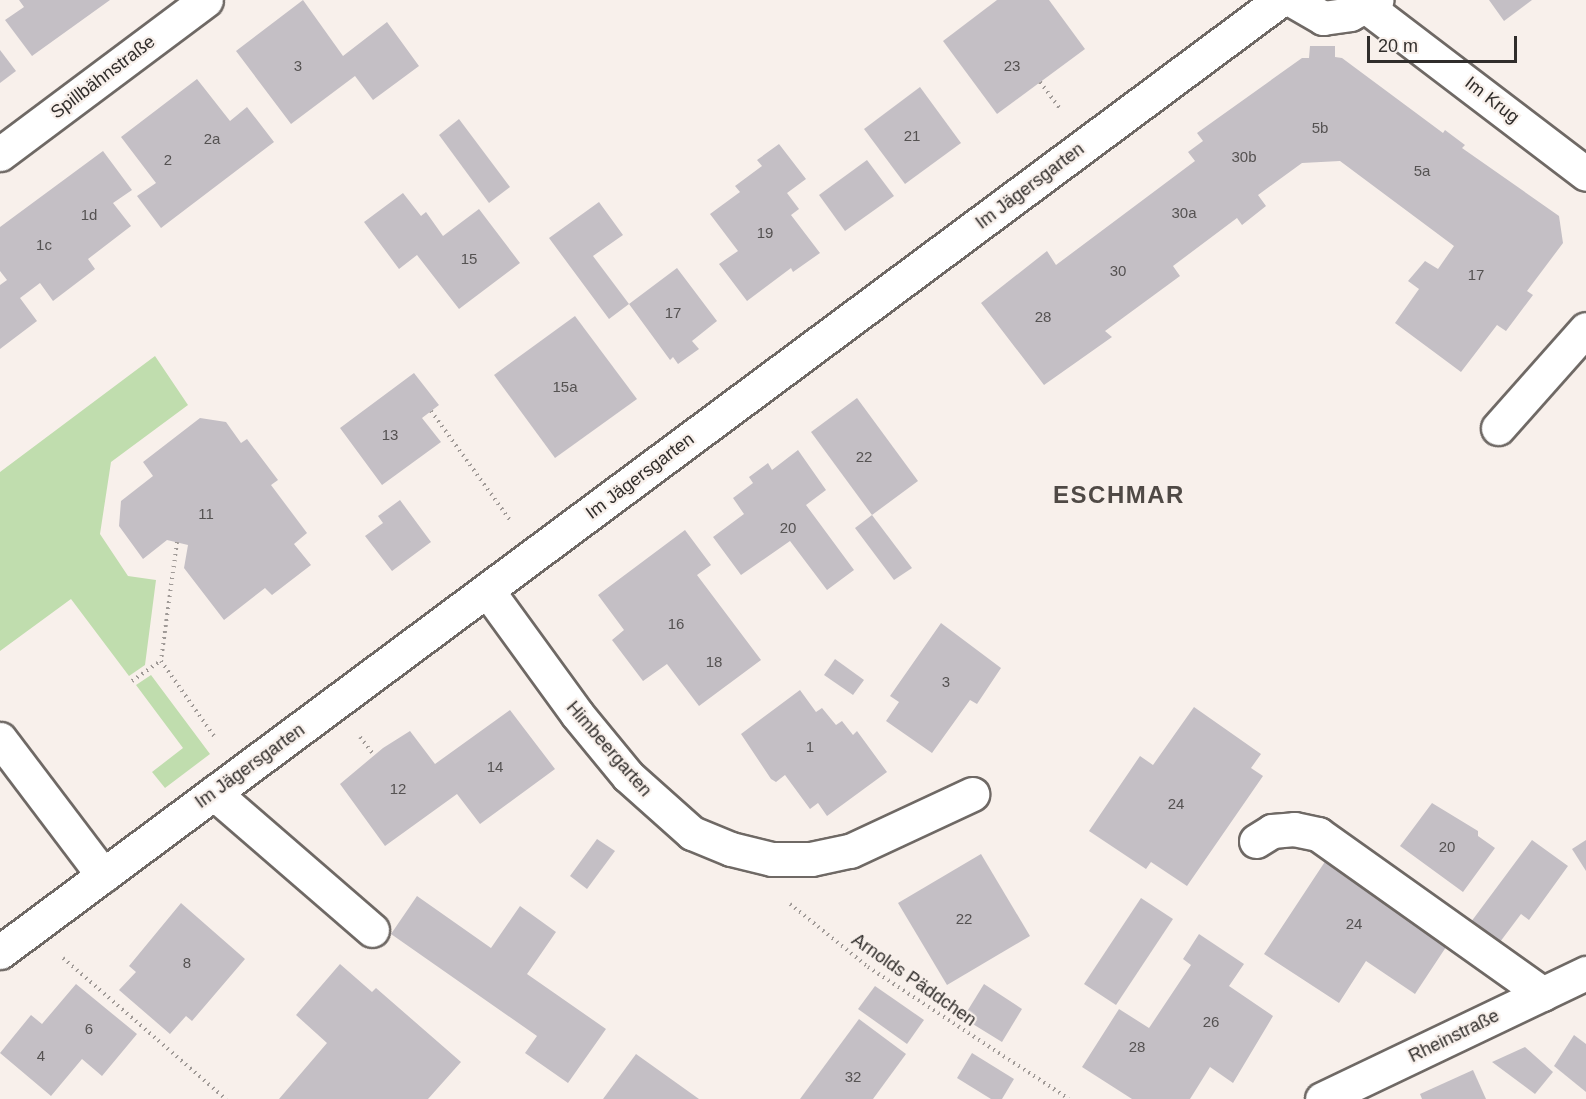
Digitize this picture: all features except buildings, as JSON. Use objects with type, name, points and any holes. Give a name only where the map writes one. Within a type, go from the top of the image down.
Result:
[{"type":"street","name":"Spillbähnstraße","points":[[0,154],[206,0]]},
{"type":"street","name":"Im Jägersgarten","points":[[0,951],[1280,0]]},
{"type":"street","points":[[1292,0],[1323,18],[1371,4]]},
{"type":"street","name":"Im Krug","points":[[1371,4],[1586,174]]},
{"type":"street","points":[[1498,428],[1586,329]]},
{"type":"street","name":"Himbeergarten","points":[[487,590],[577,714],[628,776],[692,833],[731,849],[772,859],[811,860],[850,851],[972,794]]},
{"type":"street","points":[[0,739],[103,875]]},
{"type":"street","points":[[214,793],[372,930]]},
{"type":"street","points":[[1256,841],[1272,831],[1318,834],[1542,994]]},
{"type":"street","name":"Rheinstraße","points":[[1322,1099],[1586,973]]},
{"type":"path","points":[[431,411],[535,554]]},
{"type":"path","points":[[177,542],[161,661],[241,773]]},
{"type":"path","points":[[132,681],[161,661]]},
{"type":"path","name":"Arnolds Päddchen","points":[[772,859],[777,884],[799,911],[868,967],[1069,1099]]},
{"type":"path","points":[[29,929],[226,1099]]},
{"type":"green space","points":[[155,356],[188,405],[111,462],[100,534],[128,576],[156,580],[145,665],[129,676],[71,599],[0,651],[0,472]]},
{"type":"green space","points":[[151,675],[210,754],[165,788],[152,772],[183,748],[136,685]]},
{"type":"district","name":"ESCHMAR","points":[[1119,495]]}]
